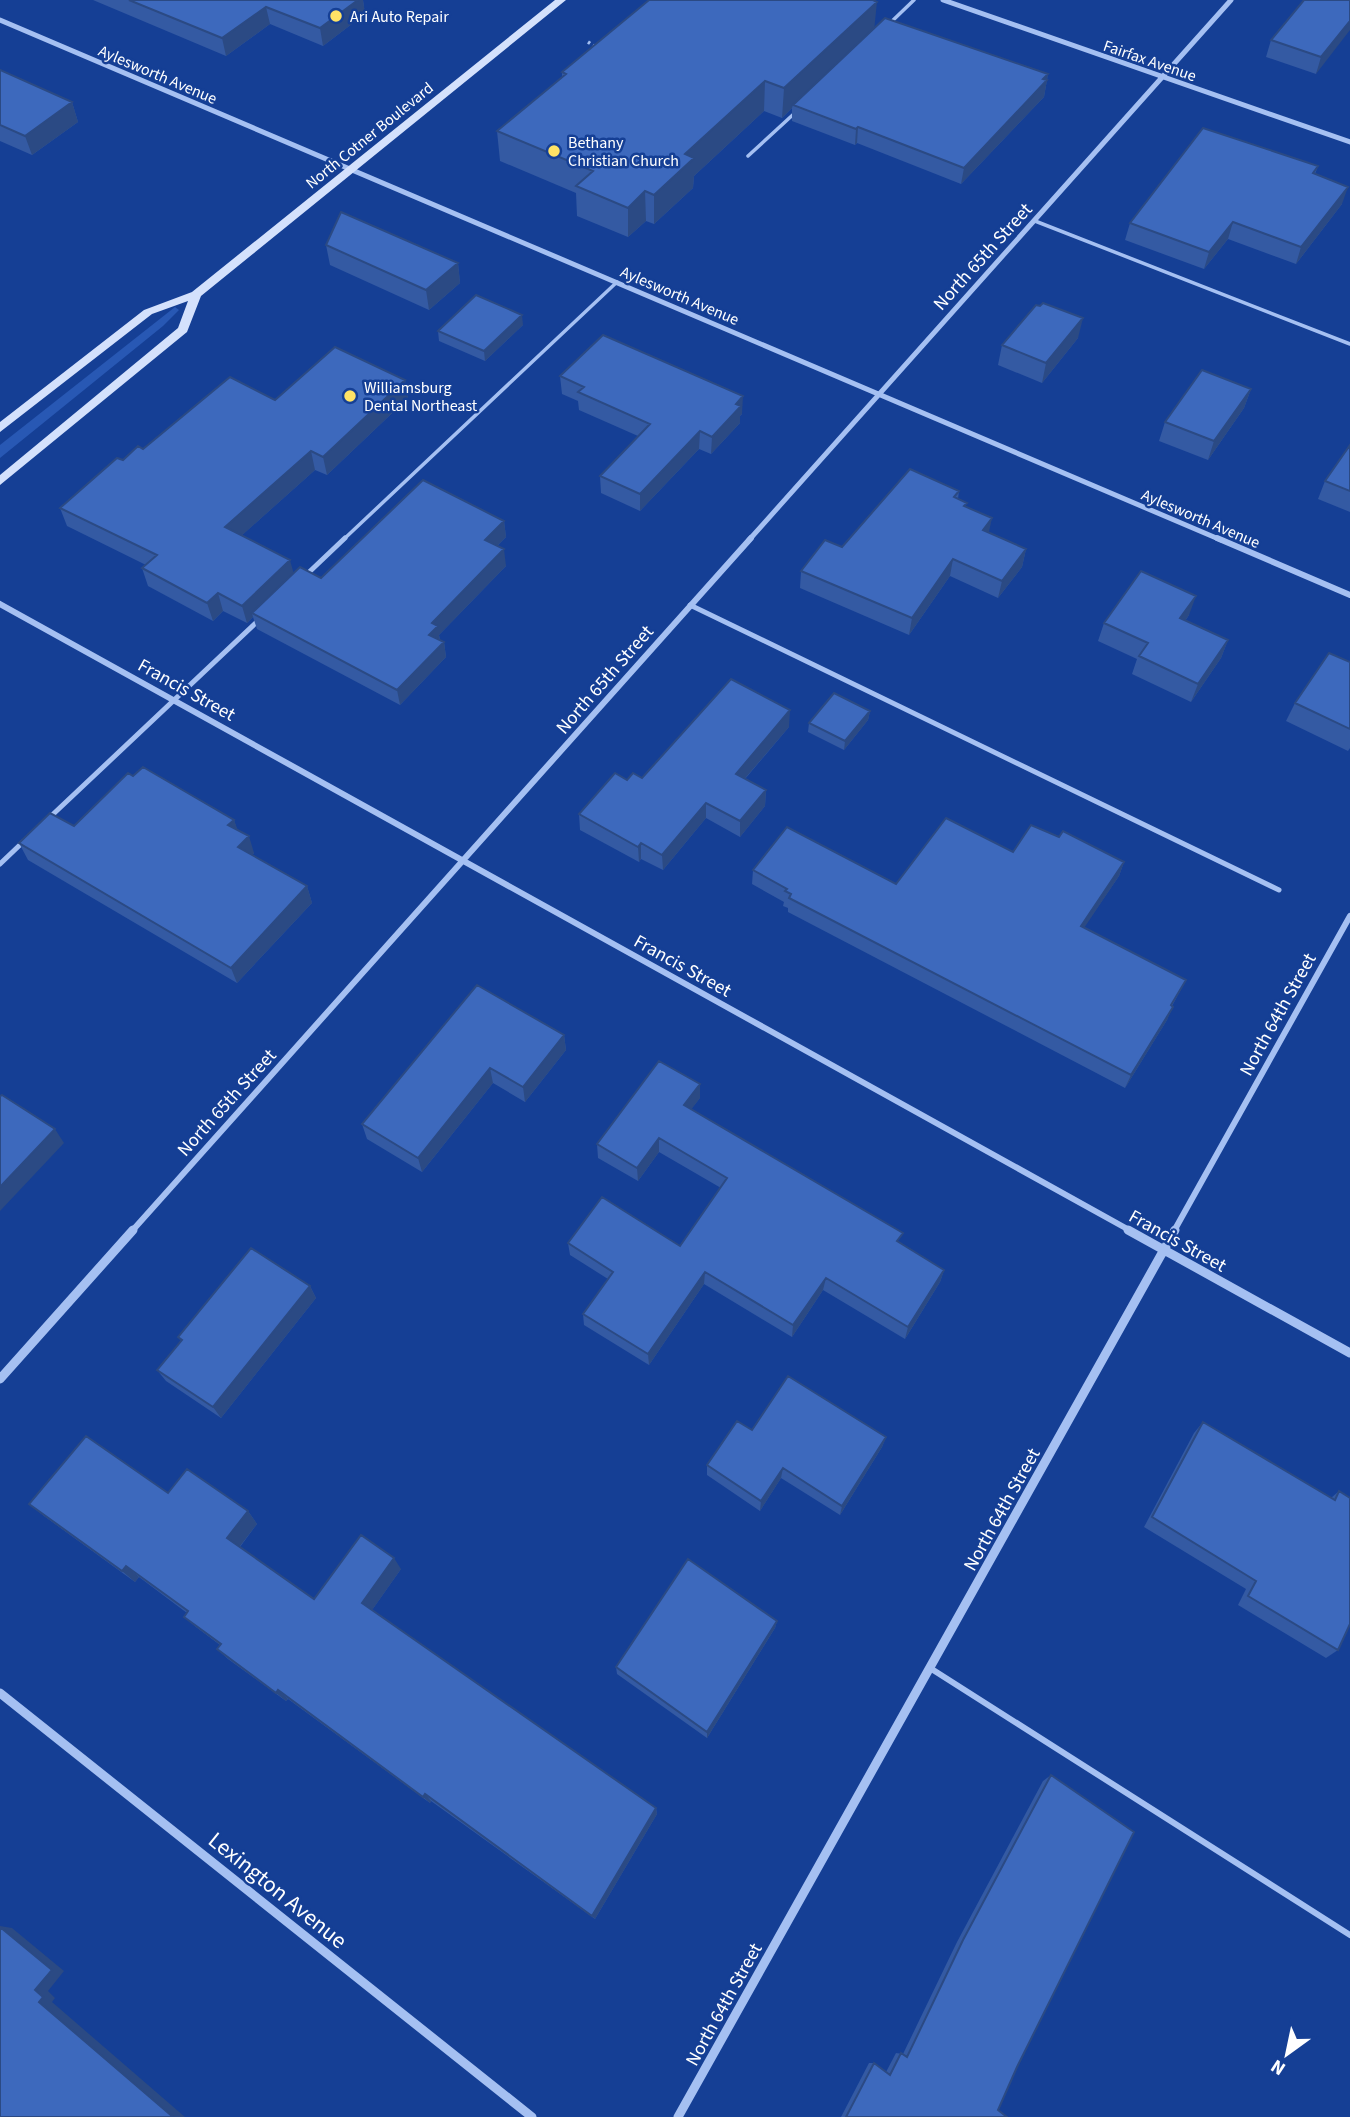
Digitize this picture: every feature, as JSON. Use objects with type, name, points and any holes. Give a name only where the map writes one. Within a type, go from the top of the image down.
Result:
[{"type":"main road","name":"North Cotner Boulevard","points":[[0,428],[148,312],[196,294],[561,0]]},
{"type":"main road","points":[[0,481],[183,330],[196,294]]},
{"type":"street","name":"Fairfax Avenue","points":[[943,0],[1350,142]]},
{"type":"street","name":"North 65th Street","points":[[0,1379],[1231,0]]},
{"type":"street","name":"Aylesworth Avenue","points":[[0,20],[1350,595]]},
{"type":"street","name":"Francis Street","points":[[0,604],[1350,1353]]},
{"type":"street","name":"North 64th Street","points":[[678,2117],[1349,920]]},
{"type":"street","name":"Lexington Avenue","points":[[0,1693],[532,2117]]},
{"type":"lane","points":[[881,31],[914,0]]},
{"type":"lane","points":[[748,156],[797,111]]},
{"type":"lane","points":[[1035,221],[1350,344]]},
{"type":"lane","points":[[301,580],[617,282]]},
{"type":"lane","points":[[690,605],[1279,890]]},
{"type":"lane","points":[[38,828],[261,618]]},
{"type":"lane","points":[[0,864],[29,837]]},
{"type":"lane","points":[[930,1668],[1350,1935]]},
{"type":"path","points":[[588,42],[599,49]]},
{"type":"shaded area","points":[[175,307],[179,310],[163,326],[0,458],[0,445]]},
{"type":"building","points":[[129,0],[358,0],[320,28],[266,7],[222,38]]},
{"type":"building","points":[[649,0],[877,2],[784,88],[765,81],[685,154],[694,158],[654,195],[645,191],[628,208],[576,186],[593,171],[497,131],[566,74],[562,72]]},
{"type":"building","points":[[1304,0],[1350,0],[1350,21],[1321,57],[1271,40]]},
{"type":"building","points":[[885,18],[1048,74],[1043,79],[1047,80],[964,168],[793,105]]},
{"type":"building","points":[[0,70],[72,102],[25,136],[0,125]]},
{"type":"building","points":[[1203,128],[1318,166],[1313,173],[1348,187],[1301,247],[1233,222],[1209,252],[1130,223]]},
{"type":"building","points":[[341,212],[458,263],[426,290],[326,245]]},
{"type":"building","points":[[476,295],[522,315],[484,351],[438,331]]},
{"type":"building","points":[[1043,303],[1083,318],[1046,363],[1002,345],[1036,305]]},
{"type":"building","points":[[603,335],[743,396],[736,404],[741,406],[712,437],[700,431],[640,494],[600,476],[650,424],[578,392],[584,387],[560,376]]},
{"type":"building","points":[[335,347],[405,380],[323,457],[311,451],[225,527],[290,560],[242,606],[218,593],[207,603],[142,568],[157,555],[60,508],[117,458],[123,460],[138,446],[143,449],[230,377],[275,400]]},
{"type":"building","points":[[1202,370],[1251,389],[1214,441],[1165,422]]},
{"type":"building","points":[[1350,445],[1350,491],[1325,481]]},
{"type":"building","points":[[910,469],[959,491],[954,497],[967,503],[964,506],[992,518],[983,530],[1026,549],[1002,581],[953,559],[912,618],[801,571],[825,540],[842,547]]},
{"type":"building","points":[[423,480],[504,521],[485,540],[504,549],[432,623],[438,626],[429,635],[444,642],[397,690],[252,613],[300,567],[321,578]]},
{"type":"building","points":[[1141,571],[1196,596],[1180,618],[1228,640],[1198,684],[1139,656],[1148,643],[1104,623]]},
{"type":"building","points":[[1329,653],[1350,662],[1350,729],[1295,703]]},
{"type":"building","points":[[731,679],[790,710],[736,774],[766,790],[740,821],[706,803],[662,855],[641,843],[638,847],[579,814],[615,773],[627,780],[633,773],[642,778]]},
{"type":"building","points":[[834,693],[870,711],[845,741],[809,723]]},
{"type":"building","points":[[143,767],[234,820],[228,825],[249,836],[238,847],[307,886],[231,968],[19,843],[50,813],[74,826],[128,773],[133,776]]},
{"type":"building","points":[[946,818],[1013,852],[1031,825],[1059,837],[1063,831],[1124,862],[1081,926],[1186,980],[1171,1005],[1173,1007],[1131,1075],[789,898],[791,894],[785,891],[787,889],[753,870],[787,827],[896,884]]},
{"type":"building","points":[[477,985],[564,1035],[523,1087],[490,1068],[418,1158],[362,1124]]},
{"type":"building","points":[[659,1061],[700,1084],[684,1105],[903,1233],[897,1241],[944,1270],[908,1327],[826,1278],[793,1325],[705,1272],[648,1354],[583,1314],[613,1272],[568,1243],[602,1197],[680,1246],[727,1178],[659,1138],[637,1168],[597,1144]]},
{"type":"building","points":[[0,1096],[55,1129],[0,1187]]},
{"type":"building","points":[[251,1248],[310,1286],[213,1407],[157,1370],[182,1340],[178,1337]]},
{"type":"building","points":[[788,1376],[886,1437],[842,1506],[783,1468],[761,1501],[707,1465],[737,1421],[752,1430]]},
{"type":"building","points":[[1203,1422],[1335,1500],[1339,1491],[1350,1498],[1350,1624],[1338,1650],[1248,1596],[1256,1581],[1152,1517]]},
{"type":"building","points":[[86,1436],[168,1493],[187,1469],[248,1511],[227,1538],[314,1599],[361,1535],[394,1558],[362,1603],[656,1808],[592,1916],[425,1794],[423,1797],[278,1690],[276,1693],[217,1649],[221,1644],[184,1617],[188,1611],[126,1566],[122,1571],[29,1504]]},
{"type":"building","points":[[688,1559],[777,1621],[707,1732],[616,1667]]},
{"type":"building","points":[[1051,1775],[1134,1832],[1017,2067],[998,2110],[1007,2117],[846,2117],[874,2063],[890,2075],[901,2053],[907,2057],[963,1940]]},
{"type":"building","points":[[0,1927],[52,1970],[35,1990],[43,1997],[39,2002],[173,2117],[0,2117]]},
{"type":"place","name":"Ari Auto Repair","points":[[336,16]]},
{"type":"place","name":"Bethany Christian Church","points":[[554,151]]},
{"type":"place","name":"Williamsburg Dental Northeast","points":[[350,396]]}]
